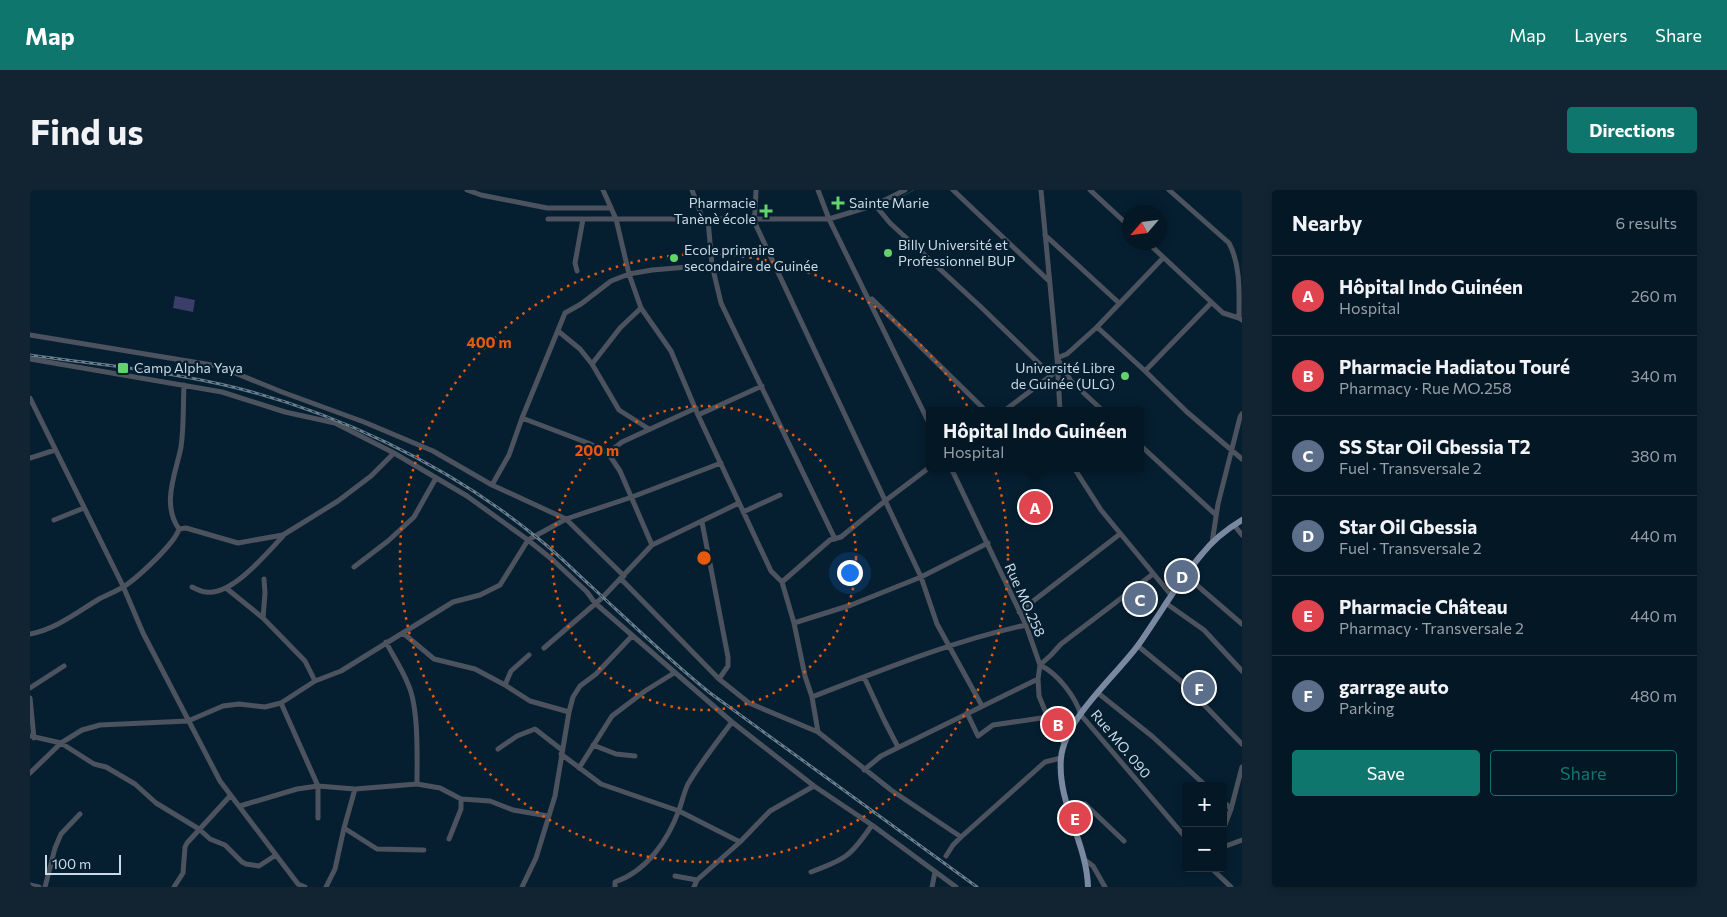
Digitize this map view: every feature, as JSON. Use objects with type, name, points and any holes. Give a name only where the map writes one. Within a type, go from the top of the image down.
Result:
[{"type":"main road","points":[[1088,887],[1084,860],[1067,805],[1062,779],[1061,758],[1064,742],[1069,731],[1081,715],[1138,646],[1186,575],[1212,543],[1242,520]]},
{"type":"street","points":[[467,190],[547,208],[610,208]]},
{"type":"street","points":[[603,190],[616,219],[629,274],[641,308],[671,351],[738,503],[771,571],[782,582],[812,697],[818,732]]},
{"type":"street","points":[[607,198],[608,190]]},
{"type":"street","points":[[692,190],[706,220],[712,265],[721,303],[835,539]]},
{"type":"street","points":[[753,219],[756,213],[756,190]]},
{"type":"street","points":[[818,190],[829,219],[926,417]]},
{"type":"street","points":[[548,219],[829,219],[875,205],[905,190]]},
{"type":"street","points":[[953,190],[1049,281]]},
{"type":"street","points":[[1041,190],[1060,407]]},
{"type":"street","points":[[1090,190],[1122,219]]},
{"type":"street","points":[[1155,250],[1222,313],[1241,319],[1238,274],[1234,253],[1228,243],[1169,190]]},
{"type":"street","points":[[875,205],[890,223],[1051,376]]},
{"type":"street","points":[[577,271],[575,263],[583,219]]},
{"type":"street","points":[[753,219],[921,577],[937,624],[951,646],[982,706]]},
{"type":"street","points":[[1045,235],[1119,303]]},
{"type":"street","points":[[1057,358],[1067,354],[1097,327],[1163,258]]},
{"type":"street","points":[[492,485],[509,455],[565,313],[581,304],[611,281],[629,274],[712,265]]},
{"type":"street","points":[[868,296],[982,407]]},
{"type":"street","points":[[1146,371],[1211,303]]},
{"type":"street","points":[[592,364],[620,328],[641,308]]},
{"type":"street","points":[[1097,327],[1146,371],[1187,412],[1242,459]]},
{"type":"street","points":[[558,332],[580,349],[592,364],[619,410],[649,429]]},
{"type":"street","points":[[30,335],[218,366],[364,422],[433,451],[492,485],[566,519],[719,679],[749,702],[818,732],[891,790],[961,837]]},
{"type":"street","points":[[1057,358],[1071,381],[1099,407]]},
{"type":"street","points":[[30,359],[222,392],[285,412],[336,423],[394,453],[467,496],[528,540],[587,592],[595,603],[732,722],[814,786],[872,825],[956,887]]},
{"type":"street","points":[[1009,407],[1058,371]]},
{"type":"street","points":[[178,529],[173,522],[170,499],[172,479],[181,446],[184,384]]},
{"type":"street","points":[[698,415],[762,386]]},
{"type":"street","points":[[30,398],[188,722],[220,781],[298,884],[305,887]]},
{"type":"street","points":[[608,453],[622,442],[696,408]]},
{"type":"street","points":[[1212,543],[1216,515],[1242,414]]},
{"type":"street","points":[[522,418],[588,443],[608,453],[620,471],[652,545]]},
{"type":"street","points":[[1144,449],[1216,515]]},
{"type":"street","points":[[30,458],[55,450]]},
{"type":"street","points":[[192,587],[208,593],[226,588],[253,568],[283,536],[338,501],[371,476],[394,453]]},
{"type":"street","points":[[30,773],[61,743],[82,730],[100,725],[188,722],[223,706],[239,704],[265,706],[281,703],[315,681],[341,670],[453,602],[480,595],[500,585],[528,540],[566,519],[632,497],[721,463]]},
{"type":"street","points":[[782,582],[830,540],[841,537],[884,501],[926,470]]},
{"type":"street","name":"Rue MO.258","points":[[953,472],[1026,625],[1040,665],[1038,679],[1039,696],[1054,730],[1064,742]]},
{"type":"street","points":[[1077,472],[1101,510],[1171,595]]},
{"type":"street","points":[[354,567],[388,541],[414,517],[436,478]]},
{"type":"street","points":[[743,512],[780,495]]},
{"type":"street","points":[[544,648],[623,577],[652,545],[738,503]]},
{"type":"street","points":[[54,520],[84,508]]},
{"type":"street","points":[[702,522],[728,657],[728,666],[719,679]]},
{"type":"street","points":[[1234,525],[1242,535]]},
{"type":"street","points":[[178,529],[186,528],[238,543],[283,536]]},
{"type":"street","points":[[30,634],[51,628],[130,582],[159,555],[177,534],[178,529]]},
{"type":"street","points":[[1019,612],[1120,534]]},
{"type":"street","points":[[794,623],[852,605],[921,577],[988,543]]},
{"type":"street","points":[[1040,665],[1061,644],[1153,574]]},
{"type":"street","points":[[1186,575],[1242,624]]},
{"type":"street","points":[[263,618],[266,593],[264,579]]},
{"type":"street","points":[[226,588],[263,618],[305,660],[315,681]]},
{"type":"street","points":[[1167,604],[1204,630],[1242,671]]},
{"type":"street","points":[[812,697],[951,646],[993,632],[1026,625]]},
{"type":"street","points":[[403,633],[434,659],[475,669],[530,701],[569,712]]},
{"type":"street","points":[[522,887],[536,858],[554,796],[573,697],[580,686],[596,674],[632,636]]},
{"type":"street","points":[[386,642],[408,684],[413,699],[418,754],[417,784]]},
{"type":"street","points":[[1138,646],[1182,682],[1242,744]]},
{"type":"street","points":[[505,685],[511,672],[529,655]]},
{"type":"street","name":"Rue MO. 090","points":[[1040,665],[1050,670],[1072,697],[1081,715],[1182,833]]},
{"type":"street","points":[[30,688],[64,666]]},
{"type":"street","points":[[579,768],[612,716],[674,672]]},
{"type":"street","points":[[864,677],[898,748]]},
{"type":"street","points":[[864,770],[881,756],[1038,679]]},
{"type":"street","points":[[1098,693],[1154,737],[1202,782]]},
{"type":"street","points":[[30,698],[32,737],[61,743],[94,764],[106,767],[128,780],[156,803],[199,828],[210,839],[225,845],[246,864],[259,866],[276,855]]},
{"type":"street","points":[[281,703],[318,786],[318,818]]},
{"type":"street","points":[[967,713],[978,736],[993,725],[1048,717]]},
{"type":"street","points":[[615,887],[616,882],[624,879],[646,864],[669,832],[679,811],[687,785],[732,722]]},
{"type":"street","points":[[498,749],[518,736],[535,729],[579,768],[601,784],[679,811],[740,842]]},
{"type":"street","points":[[593,745],[616,754],[635,756]]},
{"type":"street","points":[[946,856],[961,837],[1045,762],[1061,758]]},
{"type":"street","points":[[1224,827],[1241,780],[1242,767]]},
{"type":"street","points":[[240,806],[297,789],[318,786],[355,789],[417,784],[440,788],[460,798],[490,801],[514,810],[548,816]]},
{"type":"street","points":[[694,887],[697,880],[740,842],[770,811],[814,786]]},
{"type":"street","points":[[326,887],[335,869],[355,789]]},
{"type":"street","points":[[174,887],[184,873],[185,847],[187,843],[230,796]]},
{"type":"street","points":[[449,839],[461,810],[460,798]]},
{"type":"street","points":[[1067,805],[1085,804],[1124,841]]},
{"type":"street","points":[[1227,805],[1231,809]]},
{"type":"street","points":[[45,887],[55,848],[61,834],[80,814]]},
{"type":"street","points":[[811,872],[846,857],[857,847],[872,825]]},
{"type":"street","points":[[344,828],[377,850],[424,850]]},
{"type":"street","points":[[1227,846],[1242,840]]},
{"type":"street","points":[[1084,860],[1093,866],[1105,887]]},
{"type":"street","points":[[932,887],[935,872]]},
{"type":"street","points":[[1215,872],[1231,887]]},
{"type":"street","points":[[675,876],[697,880]]},
{"type":"street","points":[[30,884],[40,887]]},
{"type":"shaded area","points":[[175,296],[195,300],[193,312],[173,308]]},
{"type":"waterway","points":[[890,203],[914,190]]},
{"type":"railway","points":[[30,355],[173,375],[220,384],[262,395],[304,408],[345,424],[386,442],[426,463],[464,485],[543,542],[665,655],[710,693],[977,887]]},
{"type":"place","name":"Sainte Marie","points":[[838,203]]},
{"type":"place","name":"Pharmacie Tanènè école","points":[[766,211]]},
{"type":"place","name":"Billy Université et Professionnel BUP","points":[[888,253]]},
{"type":"place","name":"Ecole primaire secondaire de Guinée","points":[[674,258]]},
{"type":"place","name":"Camp Alpha Yaya","points":[[123,368]]},
{"type":"place","name":"Université Libre de Guinée (ULG)","points":[[1125,376]]},
{"type":"place","name":"Hôpital Indo Guinéen","points":[[1035,507]]},
{"type":"place","name":"Star Oil Gbessia","points":[[1182,576]]},
{"type":"place","name":"SS Star Oil Gbessia T2","points":[[1140,599]]},
{"type":"place","name":"garrage auto","points":[[1199,688]]},
{"type":"place","name":"Pharmacie Hadiatou Touré","points":[[1058,724]]},
{"type":"place","name":"Pharmacie Château","points":[[1075,818]]}]
